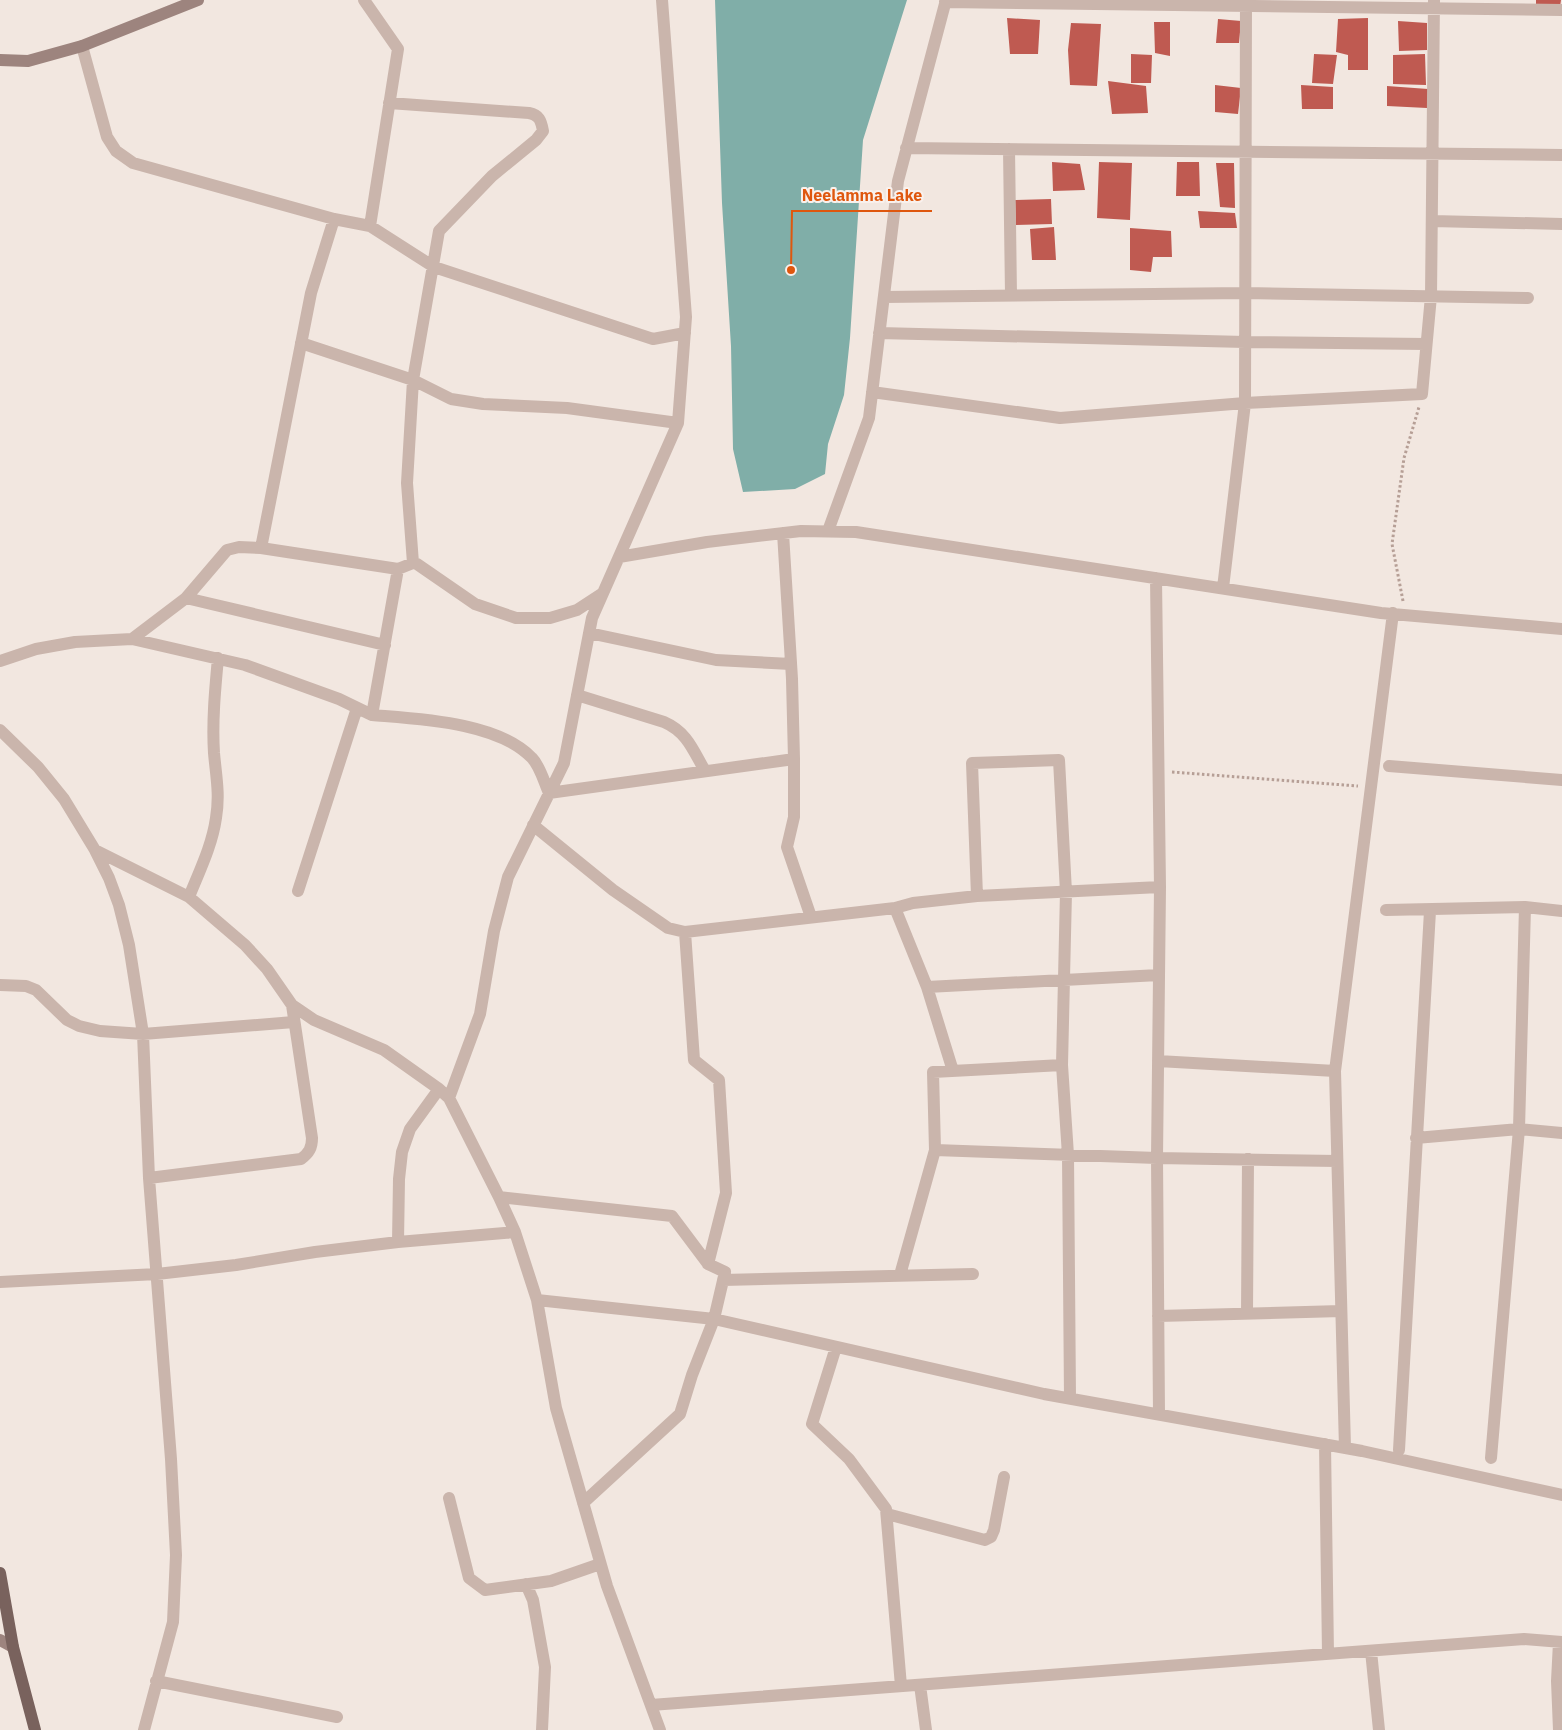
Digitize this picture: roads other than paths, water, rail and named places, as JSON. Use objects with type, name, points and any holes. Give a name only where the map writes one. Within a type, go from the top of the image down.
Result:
[{"type":"main road","points":[[0,1573],[13,1647],[36,1730]]},
{"type":"street","points":[[0,60],[28,61],[82,46],[198,0]]},
{"type":"street","points":[[364,0],[398,49],[370,226]]},
{"type":"street","points":[[449,1098],[480,1014],[494,931],[508,877],[564,763],[592,618],[678,423],[686,317],[662,0]]},
{"type":"street","points":[[828,532],[869,418],[898,181],[945,1],[1434,4],[1562,10]]},
{"type":"street","points":[[1223,588],[1245,402],[1246,3]]},
{"type":"street","points":[[872,392],[1060,418],[1245,402],[1422,394],[1431,296],[1434,4]]},
{"type":"street","points":[[82,46],[107,137],[116,151],[132,163],[334,219],[370,226],[434,267],[653,339],[685,333]]},
{"type":"street","points":[[389,103],[529,113],[537,115],[542,121],[543,131],[536,140],[492,176],[439,231],[413,380],[407,483],[413,564]]},
{"type":"street","points":[[906,148],[1245,150],[1562,155]]},
{"type":"street","points":[[1009,149],[1011,296]]},
{"type":"street","points":[[260,548],[311,293],[334,219]]},
{"type":"street","points":[[1432,221],[1562,224]]},
{"type":"street","points":[[884,297],[1245,293],[1528,298]]},
{"type":"street","points":[[879,333],[1245,342],[1426,344]]},
{"type":"street","points":[[301,343],[413,380],[450,399],[483,404],[567,408],[678,423]]},
{"type":"street","points":[[619,557],[707,542],[801,530],[856,532],[1381,613],[1562,629]]},
{"type":"street","points":[[783,533],[791,664],[794,758],[794,817],[787,847],[811,917]]},
{"type":"street","points":[[132,639],[186,598],[227,550],[239,547],[260,548],[398,569],[413,564],[429,571],[475,604],[516,618],[550,618],[577,610],[603,593]]},
{"type":"street","points":[[372,715],[398,569]]},
{"type":"street","points":[[1156,578],[1160,887],[1157,1158],[1159,1414]]},
{"type":"street","points":[[186,598],[385,645]]},
{"type":"street","points":[[1345,1448],[1335,1071],[1371,787],[1399,614]]},
{"type":"street","points":[[589,633],[716,660],[791,664]]},
{"type":"street","points":[[0,661],[36,650],[75,642],[132,639],[218,658],[245,665],[339,700],[372,715],[428,720],[471,728],[510,741],[533,759],[549,793]]},
{"type":"street","points":[[189,897],[207,853],[216,819],[218,787],[214,753],[214,710],[218,658]]},
{"type":"street","points":[[577,695],[675,727],[686,738],[704,771]]},
{"type":"street","points":[[298,890],[357,708]]},
{"type":"street","points":[[0,730],[38,767],[64,799],[95,850],[109,878],[119,905],[129,945],[143,1034],[149,1178],[171,1459],[176,1554],[173,1622],[144,1730]]},
{"type":"street","points":[[549,793],[794,758]]},
{"type":"street","points":[[977,896],[972,763],[1059,760],[1066,892],[1062,1065],[1068,1155],[1070,1398]]},
{"type":"street","points":[[1389,766],[1562,780]]},
{"type":"street","points":[[533,825],[613,890],[668,928],[685,932],[895,908],[913,903],[977,896],[1160,887]]},
{"type":"street","points":[[95,850],[189,897],[245,944],[267,969],[292,1005],[314,1020],[384,1050],[449,1098],[515,1232],[537,1300],[556,1408],[600,1564],[651,1705],[657,1727]]},
{"type":"street","points":[[895,908],[927,987],[953,1071]]},
{"type":"street","points":[[1491,1458],[1519,1129],[1525,908]]},
{"type":"street","points":[[1386,910],[1430,911],[1525,908],[1562,910]]},
{"type":"street","points":[[1399,1450],[1430,911]]},
{"type":"street","points":[[685,932],[694,1060],[719,1080],[726,1193],[708,1264]]},
{"type":"street","points":[[927,987],[1159,975]]},
{"type":"street","points":[[0,985],[26,986],[36,990],[58,1013],[68,1020],[79,1026],[100,1031],[143,1034],[294,1022]]},
{"type":"street","points":[[149,1178],[301,1159],[308,1153],[312,1145],[312,1138],[292,1005]]},
{"type":"street","points":[[1158,1061],[1335,1071]]},
{"type":"street","points":[[900,1276],[935,1150],[933,1072],[1062,1065]]},
{"type":"street","points":[[398,1242],[399,1179],[402,1152],[410,1129],[439,1089]]},
{"type":"street","points":[[1416,1138],[1519,1129],[1562,1133]]},
{"type":"street","points":[[935,1150],[1157,1158],[1337,1161]]},
{"type":"street","points":[[1247,1314],[1248,1160]]},
{"type":"street","points":[[499,1197],[672,1216],[708,1264],[725,1272],[714,1319],[692,1375],[680,1414],[583,1503]]},
{"type":"street","points":[[0,1282],[157,1274],[398,1242],[515,1232]]},
{"type":"street","points":[[723,1280],[973,1274]]},
{"type":"street","points":[[537,1300],[714,1319],[1070,1398],[1325,1444],[1546,1490],[1562,1495]]},
{"type":"street","points":[[1158,1316],[1341,1311]]},
{"type":"street","points":[[836,1347],[812,1424],[849,1459],[886,1509],[901,1686]]},
{"type":"street","points":[[1325,1444],[1328,1654]]},
{"type":"street","points":[[887,1514],[986,1540],[991,1537],[994,1530],[1004,1477]]},
{"type":"street","points":[[449,1498],[469,1578],[485,1590],[551,1581],[600,1564]]},
{"type":"street","points":[[526,1584],[533,1600],[545,1667],[542,1730]]},
{"type":"street","points":[[651,1705],[1524,1639],[1561,1642],[1557,1681],[1559,1730]]},
{"type":"street","points":[[0,1640],[13,1647]]},
{"type":"street","points":[[1371,1651],[1379,1730]]},
{"type":"street","points":[[156,1681],[337,1717]]},
{"type":"street","points":[[920,1685],[926,1730]]},
{"type":"water","points":[[715,0],[907,0],[863,140],[850,338],[844,395],[828,444],[825,474],[795,489],[743,492],[733,449],[731,346],[722,203]]},
{"type":"place","name":"Neelamma Lake","points":[[791,270]]}]
